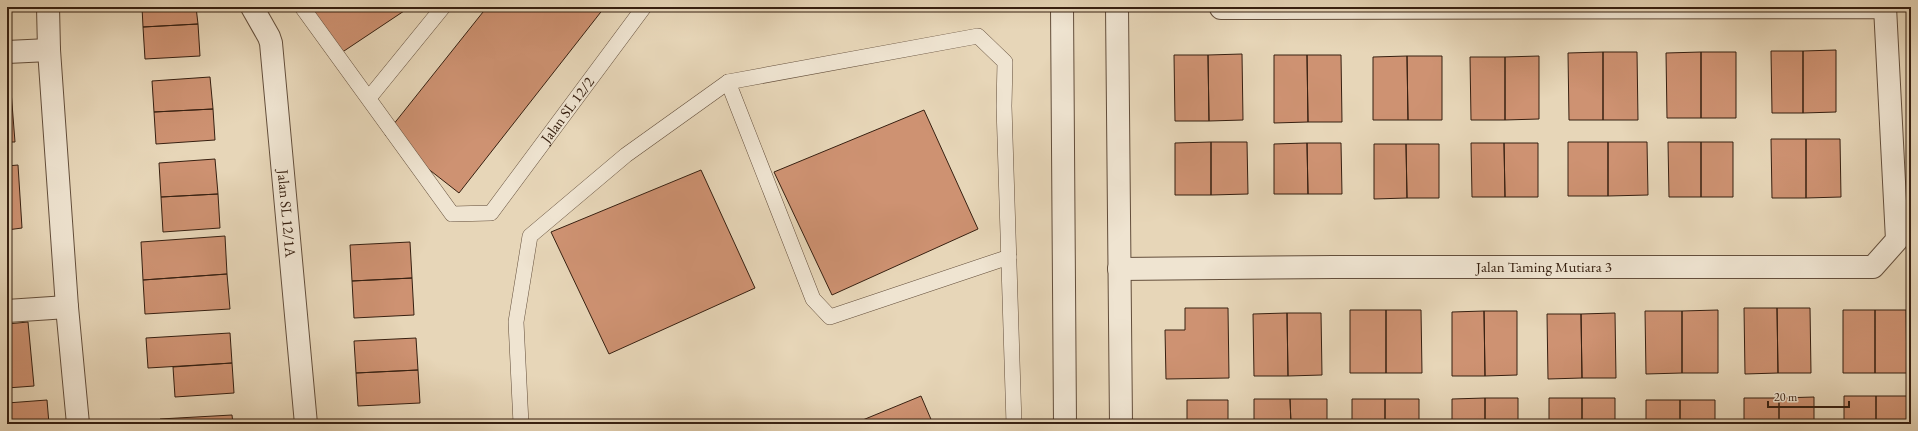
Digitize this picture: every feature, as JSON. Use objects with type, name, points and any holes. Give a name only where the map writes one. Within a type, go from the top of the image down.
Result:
[{"type":"street","points":[[48,7],[49,50],[67,307],[78,424]]},
{"type":"street","name":"Jalan SL 12/1A","points":[[252,7],[271,43],[306,424]]},
{"type":"street","points":[[1062,7],[1065,424]]},
{"type":"street","points":[[1117,7],[1121,424]]},
{"type":"street","points":[[1221,8],[1886,7]]},
{"type":"street","name":"Jalan Taming Mutiara 3","points":[[1119,269],[1334,267],[1872,267],[1897,240],[1886,7]]},
{"type":"street","points":[[7,52],[49,50]]},
{"type":"street","points":[[7,311],[67,307]]},
{"type":"lane","points":[[302,7],[369,98],[443,7]]},
{"type":"lane","name":"Jalan SL 12/2","points":[[369,98],[452,214],[491,213],[644,7]]},
{"type":"lane","points":[[521,424],[516,322],[530,236],[626,155],[728,82],[978,36],[1004,62],[1004,106],[1014,424]]},
{"type":"lane","points":[[728,82],[813,299],[830,317],[1009,257]]},
{"type":"building","points":[[142,7],[196,7],[198,24],[143,27]]},
{"type":"building","points":[[310,7],[410,7],[341,53]]},
{"type":"building","points":[[487,7],[604,8],[459,193],[385,135]]},
{"type":"building","points":[[198,24],[200,56],[145,59],[143,27]]},
{"type":"building","points":[[1836,50],[1836,112],[1803,113],[1803,51]]},
{"type":"building","points":[[1771,51],[1803,51],[1803,113],[1772,113]]},
{"type":"building","points":[[1603,52],[1637,52],[1638,120],[1603,120]]},
{"type":"building","points":[[1603,52],[1603,120],[1569,120],[1568,53]]},
{"type":"building","points":[[1701,52],[1736,52],[1736,118],[1701,118]]},
{"type":"building","points":[[1701,52],[1701,118],[1667,118],[1666,53]]},
{"type":"building","points":[[1242,54],[1243,120],[1209,121],[1208,55]]},
{"type":"building","points":[[1174,55],[1208,55],[1209,121],[1175,121]]},
{"type":"building","points":[[1274,55],[1307,55],[1308,122],[1274,123]]},
{"type":"building","points":[[1307,55],[1341,55],[1342,122],[1308,122]]},
{"type":"building","points":[[1407,56],[1442,56],[1442,120],[1408,120]]},
{"type":"building","points":[[1407,56],[1408,120],[1373,120],[1373,57]]},
{"type":"building","points":[[1539,56],[1539,119],[1505,120],[1505,57]]},
{"type":"building","points":[[1470,57],[1505,57],[1505,120],[1471,120]]},
{"type":"building","points":[[210,77],[213,109],[154,112],[152,81]]},
{"type":"building","points":[[7,78],[10,78],[15,142],[7,142]]},
{"type":"building","points":[[213,109],[215,140],[156,144],[154,112]]},
{"type":"building","points":[[924,110],[978,229],[832,295],[774,172]]},
{"type":"building","points":[[1771,139],[1806,139],[1806,198],[1772,198]]},
{"type":"building","points":[[1806,139],[1840,139],[1841,197],[1806,198]]},
{"type":"building","points":[[1211,142],[1211,195],[1175,195],[1175,143]]},
{"type":"building","points":[[1211,142],[1247,142],[1248,194],[1211,195]]},
{"type":"building","points":[[1568,142],[1608,142],[1608,196],[1568,196]]},
{"type":"building","points":[[1608,142],[1647,142],[1648,195],[1608,196]]},
{"type":"building","points":[[1668,142],[1701,142],[1701,197],[1669,197]]},
{"type":"building","points":[[1701,142],[1733,142],[1733,197],[1701,197]]},
{"type":"building","points":[[1307,143],[1308,194],[1274,194],[1274,144]]},
{"type":"building","points":[[1307,143],[1341,143],[1342,194],[1308,194]]},
{"type":"building","points":[[1471,143],[1504,143],[1505,197],[1472,197]]},
{"type":"building","points":[[1504,143],[1538,143],[1538,197],[1505,197]]},
{"type":"building","points":[[1374,144],[1406,144],[1407,198],[1374,199]]},
{"type":"building","points":[[1406,144],[1439,144],[1439,198],[1407,198]]},
{"type":"building","points":[[215,159],[218,194],[161,197],[159,163]]},
{"type":"building","points":[[18,165],[22,228],[7,230],[7,166]]},
{"type":"building","points":[[701,170],[755,288],[609,354],[551,232]]},
{"type":"building","points":[[218,194],[220,228],[163,232],[161,197]]},
{"type":"building","points":[[225,236],[227,274],[143,280],[141,242]]},
{"type":"building","points":[[410,242],[412,278],[352,281],[350,245]]},
{"type":"building","points":[[227,274],[230,309],[145,314],[143,280]]},
{"type":"building","points":[[412,278],[414,315],[354,318],[352,281]]},
{"type":"building","points":[[1185,308],[1228,308],[1229,378],[1166,379],[1165,330],[1185,330]]},
{"type":"building","points":[[1744,308],[1777,308],[1778,373],[1745,374]]},
{"type":"building","points":[[1777,308],[1810,308],[1811,373],[1778,373]]},
{"type":"building","points":[[1350,310],[1386,310],[1386,373],[1350,373]]},
{"type":"building","points":[[1386,310],[1421,310],[1422,373],[1386,373]]},
{"type":"building","points":[[1718,310],[1718,373],[1682,373],[1682,311]]},
{"type":"building","points":[[1843,310],[1875,310],[1875,373],[1843,373]]},
{"type":"building","points":[[1875,310],[1906,310],[1907,373],[1875,373]]},
{"type":"building","points":[[1484,311],[1517,311],[1517,375],[1485,376]]},
{"type":"building","points":[[1484,311],[1485,376],[1452,376],[1452,312]]},
{"type":"building","points":[[1645,311],[1682,311],[1682,373],[1646,374]]},
{"type":"building","points":[[1287,313],[1288,376],[1254,376],[1253,314]]},
{"type":"building","points":[[1287,313],[1321,313],[1322,375],[1288,376]]},
{"type":"building","points":[[1615,313],[1616,378],[1582,378],[1581,314]]},
{"type":"building","points":[[1547,314],[1581,314],[1582,378],[1548,379]]},
{"type":"building","points":[[28,322],[34,386],[7,388],[7,324]]},
{"type":"building","points":[[230,333],[232,363],[148,368],[146,338]]},
{"type":"building","points":[[416,338],[418,370],[356,373],[354,341]]},
{"type":"building","points":[[232,363],[234,393],[175,397],[173,367]]},
{"type":"building","points":[[418,370],[420,403],[358,406],[356,373]]},
{"type":"building","points":[[921,396],[933,424],[853,424]]},
{"type":"building","points":[[1844,396],[1876,396],[1876,424],[1844,424]]},
{"type":"building","points":[[1876,396],[1909,396],[1909,424],[1876,424]]},
{"type":"building","points":[[1814,397],[1814,424],[1779,424],[1779,398]]},
{"type":"building","points":[[1485,398],[1485,424],[1452,424],[1452,399]]},
{"type":"building","points":[[1485,398],[1518,398],[1518,424],[1485,424]]},
{"type":"building","points":[[1549,398],[1582,398],[1582,424],[1549,424]]},
{"type":"building","points":[[1582,398],[1615,398],[1615,424],[1582,424]]},
{"type":"building","points":[[1744,398],[1779,398],[1779,424],[1744,424]]},
{"type":"building","points":[[1254,399],[1290,399],[1291,424],[1254,424]]},
{"type":"building","points":[[1290,399],[1327,399],[1327,424],[1291,424]]},
{"type":"building","points":[[1352,399],[1385,399],[1385,424],[1352,424]]},
{"type":"building","points":[[1385,399],[1419,399],[1419,424],[1385,424]]},
{"type":"building","points":[[47,400],[49,424],[7,424],[7,403]]},
{"type":"building","points":[[1187,400],[1228,400],[1228,424],[1187,424]]},
{"type":"building","points":[[1646,400],[1680,400],[1680,424],[1646,424]]},
{"type":"building","points":[[1680,400],[1715,400],[1715,424],[1680,424]]},
{"type":"building","points":[[232,415],[233,424],[160,424],[160,419]]},
{"type":"building","points":[[420,421],[420,424],[361,424]]}]
